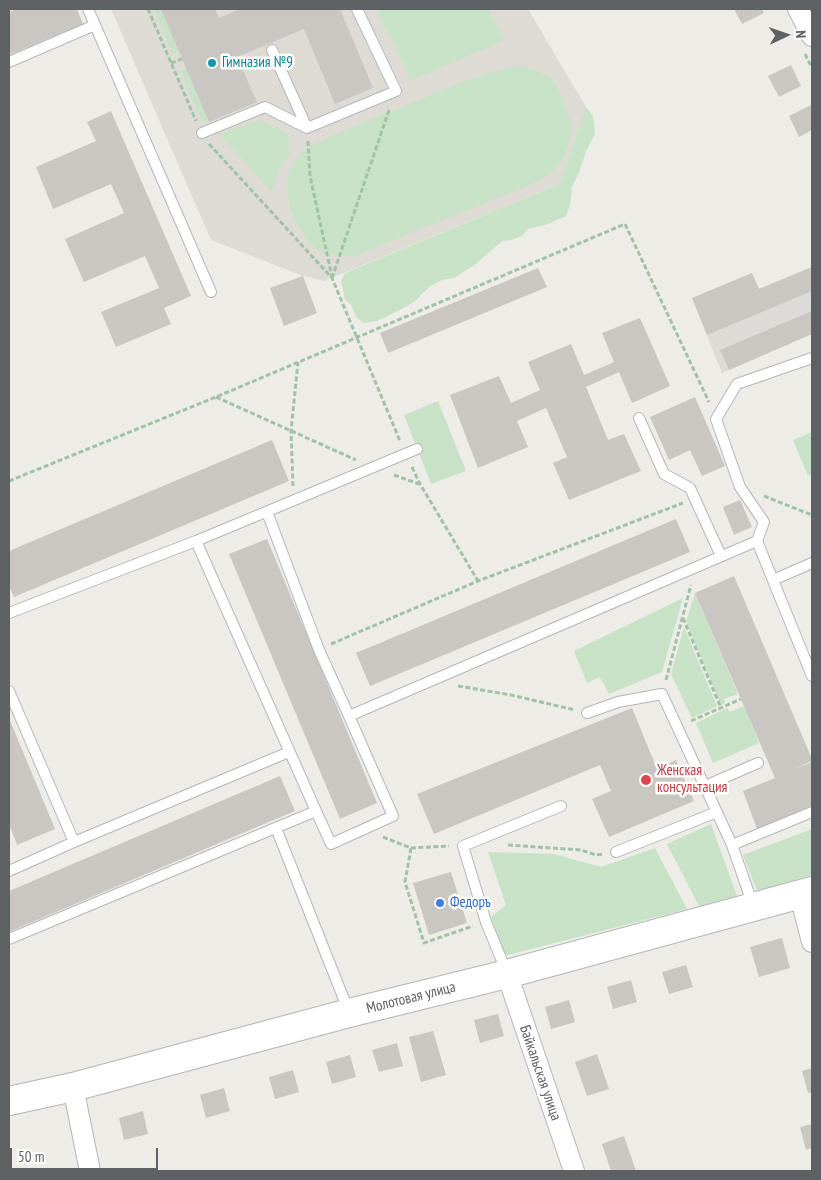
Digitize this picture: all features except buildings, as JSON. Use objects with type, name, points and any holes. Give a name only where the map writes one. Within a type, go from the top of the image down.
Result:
[{"type":"street","points":[[798,9],[812,36]]},
{"type":"street","points":[[806,893],[812,942]]},
{"type":"street","name":"Молотовая улица","points":[[9,1098],[73,1087],[349,1013],[507,974],[806,893]]},
{"type":"street","name":"Байкальская улица","points":[[507,974],[574,1171]]},
{"type":"street","points":[[73,1087],[90,1171]]},
{"type":"lane","points":[[88,9],[211,292]]},
{"type":"lane","points":[[202,133],[266,107],[307,128],[396,91],[357,9]]},
{"type":"lane","points":[[9,62],[95,25]]},
{"type":"lane","points":[[272,50],[307,128]]},
{"type":"lane","points":[[812,358],[737,384],[716,419],[740,487],[764,522],[757,541],[812,676]]},
{"type":"lane","points":[[639,418],[664,474],[690,488],[721,556]]},
{"type":"lane","points":[[9,613],[267,512],[417,449]]},
{"type":"lane","points":[[196,540],[331,844],[393,816],[319,650],[267,512]]},
{"type":"lane","points":[[349,716],[757,541]]},
{"type":"lane","points":[[773,580],[812,563]]},
{"type":"lane","points":[[9,691],[74,842]]},
{"type":"lane","points":[[587,713],[618,702],[662,694],[732,845],[754,908]]},
{"type":"lane","points":[[9,871],[289,752]]},
{"type":"lane","points":[[705,786],[758,763]]},
{"type":"lane","points":[[507,974],[486,922],[467,844],[561,806]]},
{"type":"lane","points":[[9,939],[316,811]]},
{"type":"lane","points":[[616,852],[717,812]]},
{"type":"lane","points":[[732,845],[812,812]]},
{"type":"lane","points":[[276,828],[349,1013]]},
{"type":"path","points":[[148,9],[202,133],[212,149],[332,278]]},
{"type":"path","points":[[171,63],[182,59]]},
{"type":"path","points":[[332,278],[396,91]]},
{"type":"path","points":[[307,128],[310,176],[332,278],[420,484],[478,581]]},
{"type":"path","points":[[9,481],[216,397],[625,224],[716,419]]},
{"type":"path","points":[[294,501],[291,431],[298,362]]},
{"type":"path","points":[[216,397],[373,467],[420,484]]},
{"type":"path","points":[[740,487],[812,514]]},
{"type":"path","points":[[319,650],[478,581],[695,498]]},
{"type":"path","points":[[662,694],[696,567]]},
{"type":"path","points":[[682,618],[721,708]]},
{"type":"path","points":[[431,681],[511,695],[587,713]]},
{"type":"path","points":[[678,728],[741,699]]},
{"type":"path","points":[[362,830],[411,848],[467,844],[581,850],[596,855],[616,852]]},
{"type":"path","points":[[411,848],[406,882],[424,942],[486,922]]},
{"type":"shaded area","points":[[111,9],[528,9],[586,107],[560,184],[324,281],[303,276],[211,240]]},
{"type":"shaded area","points":[[812,267],[812,334],[722,373],[692,298],[752,273],[759,289]]},
{"type":"green space","points":[[154,9],[161,9],[179,51],[173,54]]},
{"type":"green space","points":[[377,9],[488,9],[505,40],[411,80]]},
{"type":"green space","points":[[521,66],[551,78],[559,91],[571,123],[567,149],[560,163],[550,174],[532,184],[356,255],[334,255],[320,251],[309,243],[297,224],[289,206],[288,188],[289,172],[296,159],[307,148],[470,79],[502,69]]},
{"type":"green space","points":[[186,68],[209,122],[203,123],[180,71]]},
{"type":"green space","points":[[586,107],[593,116],[595,134],[572,187],[570,205],[566,216],[548,224],[528,229],[522,236],[502,241],[476,264],[454,278],[442,280],[430,286],[414,302],[396,312],[377,321],[364,323],[357,318],[351,305],[345,299],[341,281],[345,273],[560,184]]},
{"type":"green space","points":[[259,120],[289,134],[290,155],[279,168],[272,192],[220,134]]},
{"type":"green space","points":[[438,401],[466,471],[431,484],[404,415]]},
{"type":"green space","points":[[812,432],[812,475],[808,476],[793,440]]},
{"type":"green space","points":[[695,593],[738,694],[724,699],[725,703],[721,705],[686,622]]},
{"type":"green space","points":[[683,598],[662,672],[609,694],[600,677],[587,683],[574,651]]},
{"type":"green space","points":[[684,627],[717,706],[692,718],[671,674]]},
{"type":"green space","points":[[744,706],[759,743],[713,763],[696,723],[727,708],[730,712]]},
{"type":"green space","points":[[711,824],[737,896],[699,906],[667,844]]},
{"type":"green space","points":[[812,829],[812,875],[757,891],[743,855]]},
{"type":"green space","points":[[655,848],[687,909],[504,956],[491,917],[506,905],[488,852],[554,854],[601,867]]},
{"type":"place","name":"Гимназия №9","points":[[212,63]]},
{"type":"place","name":"Женская консультация","points":[[646,780]]},
{"type":"place","name":"Федоръ","points":[[440,903]]}]
